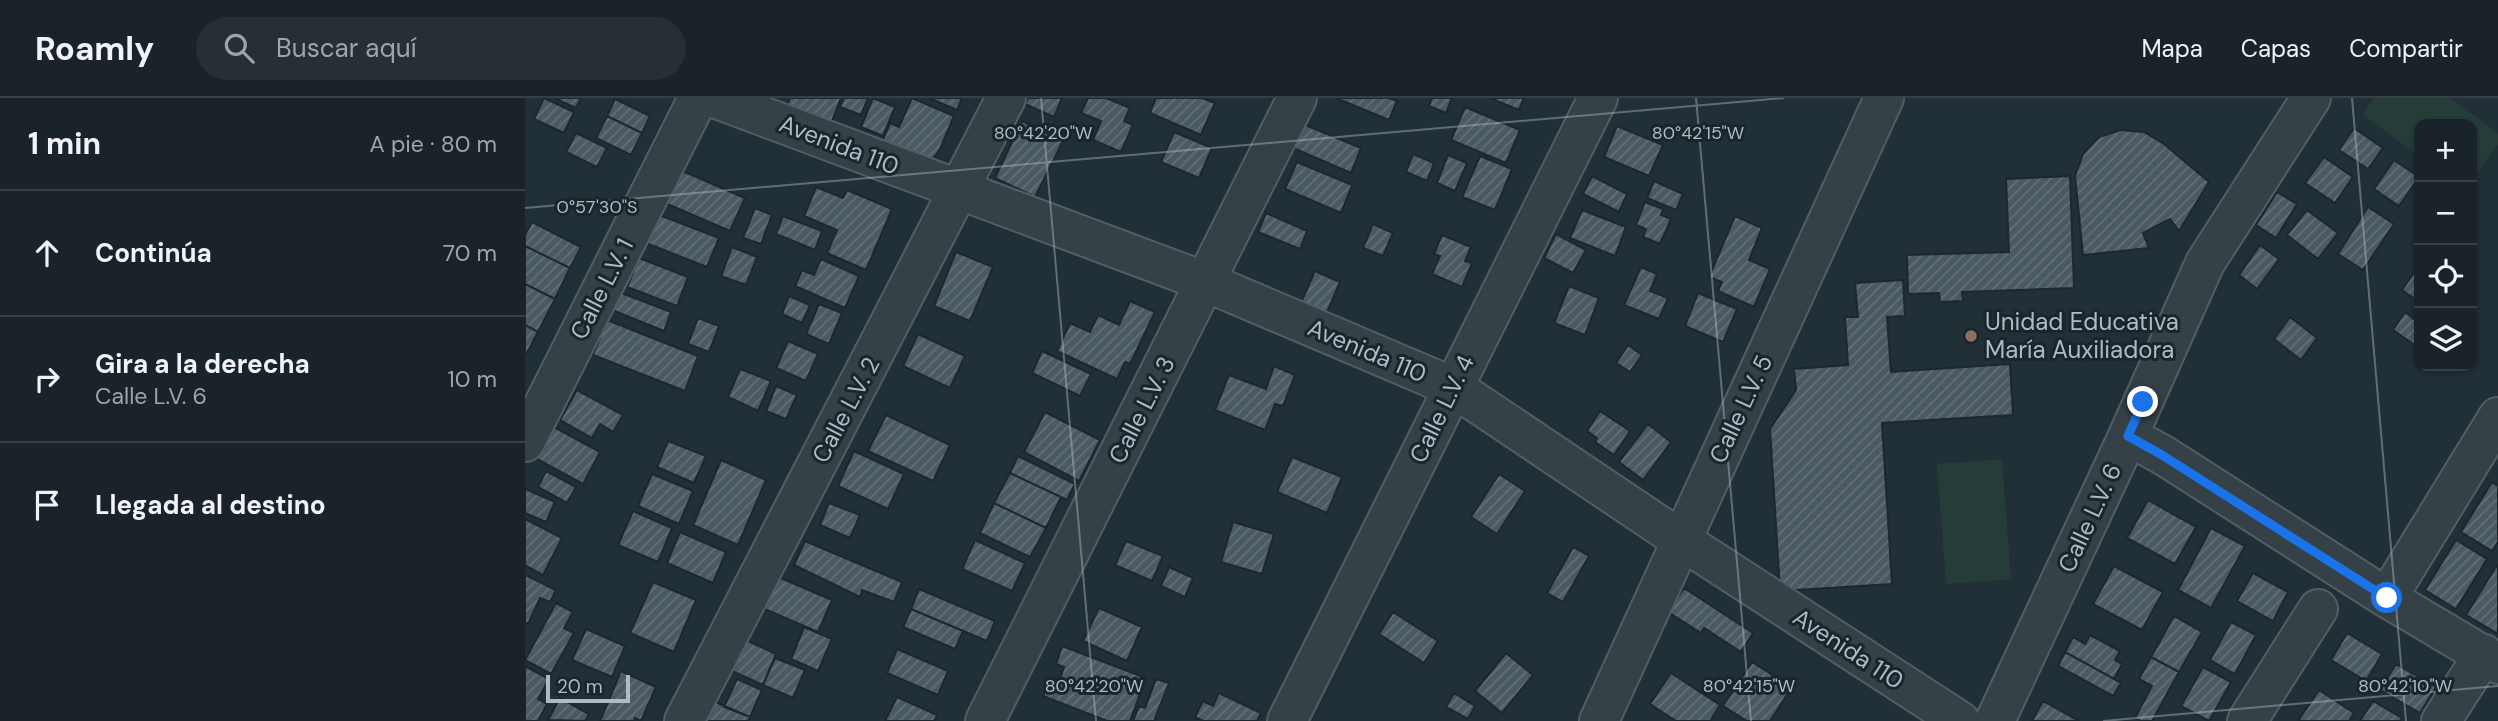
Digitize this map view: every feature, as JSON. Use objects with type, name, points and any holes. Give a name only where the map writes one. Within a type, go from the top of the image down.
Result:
[{"type":"street","name":"Calle L.V. 1","points":[[525,442],[698,98]]},
{"type":"street","name":"Avenida 110","points":[[714,98],[1206,282],[1453,387],[1681,540],[1960,721]]},
{"type":"street","name":"Calle L.V. 2","points":[[684,721],[1006,98]]},
{"type":"street","name":"Calle L.V. 3","points":[[985,721],[1297,98]]},
{"type":"street","name":"Calle L.V. 4","points":[[1287,721],[1598,98]]},
{"type":"street","name":"Calle L.V. 5","points":[[1599,721],[1884,98]]},
{"type":"street","name":"Calle L.V. 6","points":[[1995,721],[2128,436],[2205,262],[2311,98]]},
{"type":"street","points":[[2387,598],[2498,418]]},
{"type":"street","points":[[2128,436],[2387,598],[2491,659],[2441,721]]},
{"type":"street","points":[[2248,721],[2318,609]]},
{"type":"green space","points":[[2374,98],[2450,98],[2498,133],[2498,145],[2477,173],[2477,119],[2414,119],[2414,152],[2362,114]]},
{"type":"green space","points":[[2002,459],[2011,579],[1946,584],[1937,464]]},
{"type":"building","points":[[544,98],[574,112],[564,133],[534,119]]},
{"type":"building","points":[[581,98],[576,108],[558,100]]},
{"type":"building","points":[[790,98],[841,98],[830,126],[786,108]]},
{"type":"building","points":[[844,98],[868,98],[861,115],[840,107]]},
{"type":"building","points":[[873,98],[895,107],[883,136],[861,127]]},
{"type":"building","points":[[912,98],[954,116],[940,149],[932,160],[880,147],[890,123],[899,127]]},
{"type":"building","points":[[929,98],[962,98],[957,110]]},
{"type":"building","points":[[1028,98],[1062,98],[1054,117],[1025,104]]},
{"type":"building","points":[[1088,98],[1106,98],[1130,108],[1124,121],[1133,125],[1121,152],[1093,140],[1101,121],[1081,113]]},
{"type":"building","points":[[1156,98],[1202,98],[1215,103],[1201,135],[1150,113]]},
{"type":"building","points":[[1336,98],[1389,98],[1397,101],[1389,120]]},
{"type":"building","points":[[1432,98],[1452,98],[1446,113],[1429,106]]},
{"type":"building","points":[[1490,98],[1524,98],[1519,110]]},
{"type":"building","points":[[615,99],[650,116],[642,133],[607,116]]},
{"type":"building","points":[[1465,107],[1520,130],[1506,163],[1451,140]]},
{"type":"building","points":[[607,116],[642,133],[631,155],[596,138]]},
{"type":"building","points":[[1022,121],[1063,141],[1035,197],[995,178]]},
{"type":"building","points":[[1303,124],[1361,148],[1351,173],[1293,148]]},
{"type":"building","points":[[1617,126],[1663,145],[1649,176],[1604,157]]},
{"type":"building","points":[[2354,128],[2383,148],[2368,169],[2339,150]]},
{"type":"building","points":[[2121,130],[2144,132],[2164,144],[2209,182],[2179,231],[2170,219],[2143,233],[2149,248],[2083,255],[2075,176],[2083,154],[2099,137]]},
{"type":"building","points":[[1174,132],[1212,148],[1199,178],[1161,162]]},
{"type":"building","points":[[576,133],[607,148],[597,167],[566,152]]},
{"type":"building","points":[[1413,154],[1434,163],[1427,181],[1406,172]]},
{"type":"building","points":[[1448,155],[1467,163],[1455,191],[1437,183]]},
{"type":"building","points":[[1480,156],[1512,169],[1495,210],[1462,197]]},
{"type":"building","points":[[2324,157],[2353,177],[2335,203],[2305,183]]},
{"type":"building","points":[[2394,160],[2414,174],[2414,184],[2399,206],[2374,189]]},
{"type":"building","points":[[1297,162],[1352,185],[1341,213],[1285,189]]},
{"type":"building","points":[[680,170],[745,198],[730,231],[665,203]]},
{"type":"building","points":[[1592,176],[1627,194],[1619,212],[1583,194]]},
{"type":"building","points":[[2070,176],[2074,288],[1962,292],[1963,301],[1940,302],[1939,293],[1908,294],[1907,255],[2009,252],[2006,179]]},
{"type":"building","points":[[1654,181],[1683,194],[1676,210],[1647,198]]},
{"type":"building","points":[[816,187],[843,198],[847,190],[892,209],[866,270],[827,253],[837,230],[804,216]]},
{"type":"building","points":[[2277,192],[2297,204],[2276,238],[2256,225]]},
{"type":"building","points":[[1645,202],[1663,209],[1661,215],[1671,219],[1660,244],[1643,237],[1646,229],[1636,225]]},
{"type":"building","points":[[2368,207],[2394,224],[2363,270],[2338,254]]},
{"type":"building","points":[[755,208],[772,215],[761,244],[743,238]]},
{"type":"building","points":[[1582,210],[1626,227],[1615,256],[1570,238]]},
{"type":"building","points":[[2307,210],[2338,233],[2318,259],[2287,235]]},
{"type":"building","points":[[1266,213],[1307,231],[1300,249],[1258,232]]},
{"type":"building","points":[[657,214],[719,238],[707,267],[646,243]]},
{"type":"building","points":[[783,216],[822,231],[815,250],[776,234]]},
{"type":"building","points":[[1735,216],[1762,228],[1749,260],[1770,269],[1754,307],[1718,291],[1722,282],[1709,277]]},
{"type":"building","points":[[532,222],[581,247],[570,268],[525,246],[525,235]]},
{"type":"building","points":[[1373,224],[1393,233],[1383,256],[1363,248]]},
{"type":"building","points":[[1556,234],[1586,250],[1573,273],[1544,258]]},
{"type":"building","points":[[1442,235],[1471,247],[1465,261],[1472,263],[1462,287],[1432,274],[1440,256],[1434,254]]},
{"type":"building","points":[[2260,245],[2279,259],[2257,289],[2239,275]]},
{"type":"building","points":[[525,246],[570,268],[555,299],[525,284]]},
{"type":"building","points":[[732,247],[757,257],[746,285],[721,276]]},
{"type":"building","points":[[956,252],[993,267],[970,321],[934,306]]},
{"type":"building","points":[[639,258],[688,277],[677,306],[627,287]]},
{"type":"building","points":[[821,259],[859,276],[845,308],[795,286],[802,270],[814,275]]},
{"type":"building","points":[[1641,267],[1657,274],[1650,291],[1668,298],[1659,319],[1624,305]]},
{"type":"building","points":[[1315,271],[1340,282],[1325,317],[1299,307]]},
{"type":"building","points":[[2414,272],[2414,298],[2402,290]]},
{"type":"building","points":[[1903,280],[1905,316],[1887,317],[1891,372],[2010,364],[2013,415],[1882,423],[1892,584],[1780,591],[1770,429],[1796,390],[1794,369],[1848,365],[1845,317],[1858,317],[1855,283]]},
{"type":"building","points":[[525,284],[555,299],[538,332],[525,325]]},
{"type":"building","points":[[1569,286],[1599,298],[1585,335],[1554,323]]},
{"type":"building","points":[[619,292],[671,312],[664,331],[612,310]]},
{"type":"building","points":[[1698,293],[1737,309],[1723,342],[1685,326]]},
{"type":"building","points":[[789,296],[810,305],[802,323],[782,314]]},
{"type":"building","points":[[1130,301],[1155,312],[1130,364],[1125,362],[1117,379],[1057,351],[1070,323],[1090,332],[1098,315],[1119,325]]},
{"type":"building","points":[[819,304],[842,313],[829,344],[806,334]]},
{"type":"building","points":[[2405,312],[2414,319],[2414,345],[2393,330]]},
{"type":"building","points":[[2290,317],[2317,338],[2301,360],[2274,339]]},
{"type":"building","points":[[698,318],[719,326],[709,352],[688,344]]},
{"type":"building","points":[[607,320],[698,356],[685,391],[593,355]]},
{"type":"building","points":[[525,325],[538,332],[527,353],[525,352]]},
{"type":"building","points":[[918,334],[965,356],[950,388],[903,366]]},
{"type":"building","points":[[788,341],[818,354],[806,381],[776,368]]},
{"type":"building","points":[[1628,345],[1642,355],[1630,372],[1616,363]]},
{"type":"building","points":[[1042,351],[1091,374],[1080,396],[1032,373]]},
{"type":"building","points":[[1274,366],[1295,375],[1283,406],[1275,404],[1265,430],[1215,410],[1229,375],[1266,389]]},
{"type":"building","points":[[740,369],[771,381],[758,411],[728,397]]},
{"type":"building","points":[[776,386],[797,395],[786,419],[766,411]]},
{"type":"building","points":[[577,390],[623,415],[613,432],[600,424],[592,438],[560,420]]},
{"type":"building","points":[[1600,411],[1630,431],[1614,455],[1595,442],[1597,438],[1587,431]]},
{"type":"building","points":[[1045,412],[1100,440],[1079,481],[1024,452]]},
{"type":"building","points":[[886,415],[950,445],[933,481],[868,451]]},
{"type":"building","points":[[1648,424],[1671,442],[1643,480],[1619,462]]},
{"type":"building","points":[[554,427],[600,452],[583,484],[537,459]]},
{"type":"building","points":[[668,441],[706,456],[694,483],[657,467]]},
{"type":"building","points":[[854,451],[904,474],[888,509],[838,486]]},
{"type":"building","points":[[1018,456],[1075,484],[1067,500],[1010,473]]},
{"type":"building","points":[[1292,457],[1342,477],[1327,513],[1277,492]]},
{"type":"building","points":[[721,460],[766,480],[738,545],[693,525]]},
{"type":"building","points":[[546,471],[576,487],[567,503],[538,487]]},
{"type":"building","points":[[1010,473],[1061,497],[1046,528],[994,503]]},
{"type":"building","points":[[652,474],[693,491],[679,524],[638,506]]},
{"type":"building","points":[[1499,474],[1525,491],[1497,534],[1471,517]]},
{"type":"building","points":[[2492,482],[2498,486],[2498,542],[2492,551],[2461,532]]},
{"type":"building","points":[[525,489],[555,502],[546,522],[525,513]]},
{"type":"building","points":[[2148,500],[2196,527],[2175,564],[2127,538]]},
{"type":"building","points":[[829,503],[860,515],[850,538],[820,525]]},
{"type":"building","points":[[994,503],[1046,528],[1030,557],[980,533]]},
{"type":"building","points":[[633,511],[672,528],[658,562],[618,545]]},
{"type":"building","points":[[525,519],[562,538],[543,575],[525,565]]},
{"type":"building","points":[[1233,522],[1274,534],[1262,574],[1221,562]]},
{"type":"building","points":[[2211,528],[2245,546],[2211,608],[2178,590]]},
{"type":"building","points":[[680,532],[726,552],[713,583],[667,563]]},
{"type":"building","points":[[975,540],[1025,563],[1012,591],[962,569]]},
{"type":"building","points":[[2456,540],[2487,559],[2456,609],[2425,590]]},
{"type":"building","points":[[805,541],[902,582],[894,602],[862,590],[860,597],[794,565]]},
{"type":"building","points":[[1126,541],[1163,556],[1152,581],[1115,565]]},
{"type":"building","points":[[1573,547],[1589,556],[1563,602],[1547,593]]},
{"type":"building","points":[[2114,566],[2163,592],[2142,630],[2093,604]]},
{"type":"building","points":[[2498,566],[2498,634],[2466,615]]},
{"type":"building","points":[[1169,567],[1193,578],[1185,597],[1161,586]]},
{"type":"building","points":[[2253,573],[2288,592],[2273,621],[2237,601]]},
{"type":"building","points":[[525,575],[556,590],[550,602],[540,598],[528,624],[525,622]]},
{"type":"building","points":[[776,576],[832,600],[818,632],[762,608]]},
{"type":"building","points":[[653,582],[696,600],[674,652],[630,633]]},
{"type":"building","points":[[1684,588],[1753,633],[1741,652],[1704,628],[1701,633],[1668,612]]},
{"type":"building","points":[[919,589],[995,621],[987,641],[911,609]]},
{"type":"building","points":[[556,603],[573,612],[564,628],[574,633],[551,674],[525,660]]},
{"type":"building","points":[[1099,608],[1142,627],[1127,661],[1083,641]]},
{"type":"building","points":[[911,609],[963,631],[955,649],[903,627]]},
{"type":"building","points":[[1393,612],[1438,641],[1424,663],[1379,634]]},
{"type":"building","points":[[2174,616],[2202,632],[2179,672],[2151,657]]},
{"type":"building","points":[[2231,622],[2256,635],[2235,674],[2210,660]]},
{"type":"building","points":[[804,627],[832,639],[818,671],[791,659]]},
{"type":"building","points":[[586,629],[625,646],[612,677],[572,660]]},
{"type":"building","points":[[2347,633],[2382,654],[2366,681],[2331,660]]},
{"type":"building","points":[[2090,635],[2120,651],[2115,660],[2122,664],[2114,679],[2065,652],[2073,637],[2085,644]]},
{"type":"building","points":[[746,640],[776,654],[763,685],[732,671]]},
{"type":"building","points":[[1062,646],[1146,678],[1130,721],[1107,721],[1043,696],[1050,678],[1059,681],[1064,667],[1056,664]]},
{"type":"building","points":[[897,649],[948,671],[938,695],[887,673]]},
{"type":"building","points":[[2065,652],[2121,683],[2113,696],[2058,666]]},
{"type":"building","points":[[1506,653],[1533,675],[1502,713],[1475,691]]},
{"type":"building","points":[[2151,657],[2179,672],[2152,721],[2141,721],[2135,718],[2152,686],[2139,679]]},
{"type":"building","points":[[775,658],[805,670],[793,698],[763,685]]},
{"type":"building","points":[[1752,662],[1792,687],[1770,721],[1747,721],[1723,706]]},
{"type":"building","points":[[2396,664],[2436,687],[2420,713],[2380,690]]},
{"type":"building","points":[[525,666],[549,679],[538,699],[547,704],[538,721],[525,721]]},
{"type":"building","points":[[2203,667],[2231,682],[2209,721],[2181,706]]},
{"type":"building","points":[[621,671],[656,687],[641,721],[635,718],[634,721],[600,721]]},
{"type":"building","points":[[1671,673],[1720,705],[1710,721],[1676,721],[1650,704]]},
{"type":"building","points":[[737,679],[762,690],[750,717],[724,707]]},
{"type":"building","points":[[1156,679],[1169,683],[1154,721],[1133,721],[1139,706],[1145,708]]},
{"type":"building","points":[[2319,690],[2354,713],[2349,721],[2298,721]]},
{"type":"building","points":[[1219,693],[1261,713],[1257,721],[1203,721],[1195,717],[1203,701],[1213,706]]},
{"type":"building","points":[[1454,693],[1475,706],[1468,719],[1446,707]]},
{"type":"building","points":[[897,697],[937,715],[934,721],[885,721]]},
{"type":"building","points":[[560,698],[589,714],[585,721],[548,720]]},
{"type":"building","points":[[713,701],[750,717],[748,721],[705,721]]},
{"type":"building","points":[[2043,701],[2079,721],[2032,721]]},
{"type":"building","points":[[2373,701],[2402,718],[2400,721],[2360,721]]},
{"type":"place","name":"Unidad Educativa María Auxiliadora","points":[[1971,336]]},
{"type":"route","points":[[2143,402],[2128,436],[2387,598]]}]
